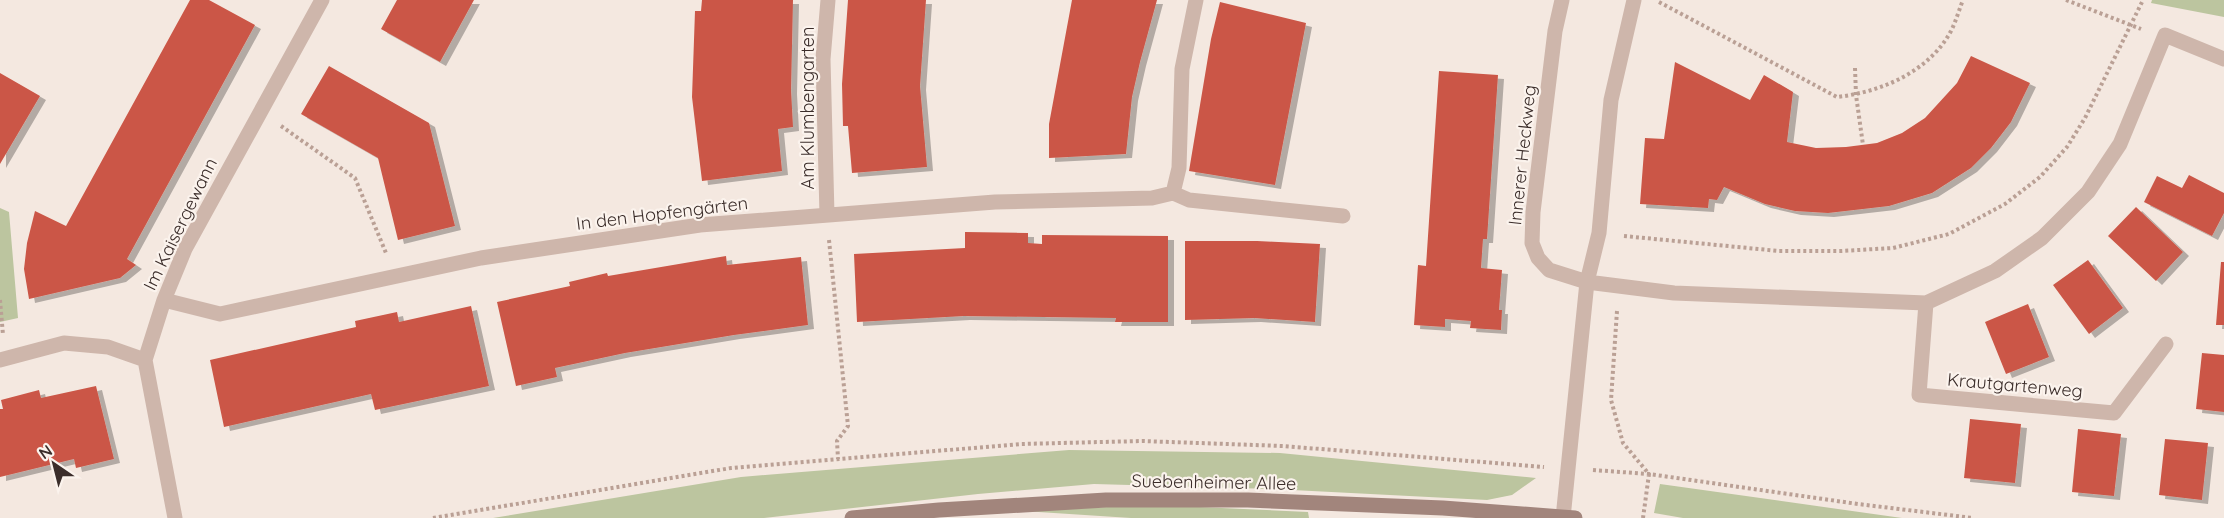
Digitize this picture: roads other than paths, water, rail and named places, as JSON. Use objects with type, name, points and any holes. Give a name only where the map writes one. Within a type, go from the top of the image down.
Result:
[{"type":"main road","name":"Suebenheimer Allee","points":[[852,518],[939,510],[1106,500],[1248,500],[1443,507],[1567,517]]},
{"type":"street","name":"Im Kaisergewann","points":[[175,518],[145,360],[164,300],[185,249],[322,0]]},
{"type":"street","name":"Am Klumbengarten","points":[[827,215],[823,59],[828,0]]},
{"type":"street","points":[[1173,193],[1179,168],[1182,69],[1196,0]]},
{"type":"street","name":"Innerer Heckweg","points":[[1562,0],[1533,212],[1533,243],[1538,258],[1550,270],[1587,282]]},
{"type":"street","points":[[1567,517],[1568,469],[1587,282],[1599,233],[1611,100],[1634,0]]},
{"type":"street","points":[[1587,282],[1674,293],[1926,303],[1995,271],[2042,238],[2088,192],[2120,144],[2165,35],[2224,59]]},
{"type":"street","name":"In den Hopfengärten","points":[[164,300],[220,314],[481,258],[700,225],[995,202],[1152,198],[1173,193],[1189,200],[1343,216]]},
{"type":"street","name":"Krautgartenweg","points":[[1926,303],[1919,395],[2114,413],[2166,344]]},
{"type":"street","points":[[2,360],[64,343],[108,347],[145,360]]}]
